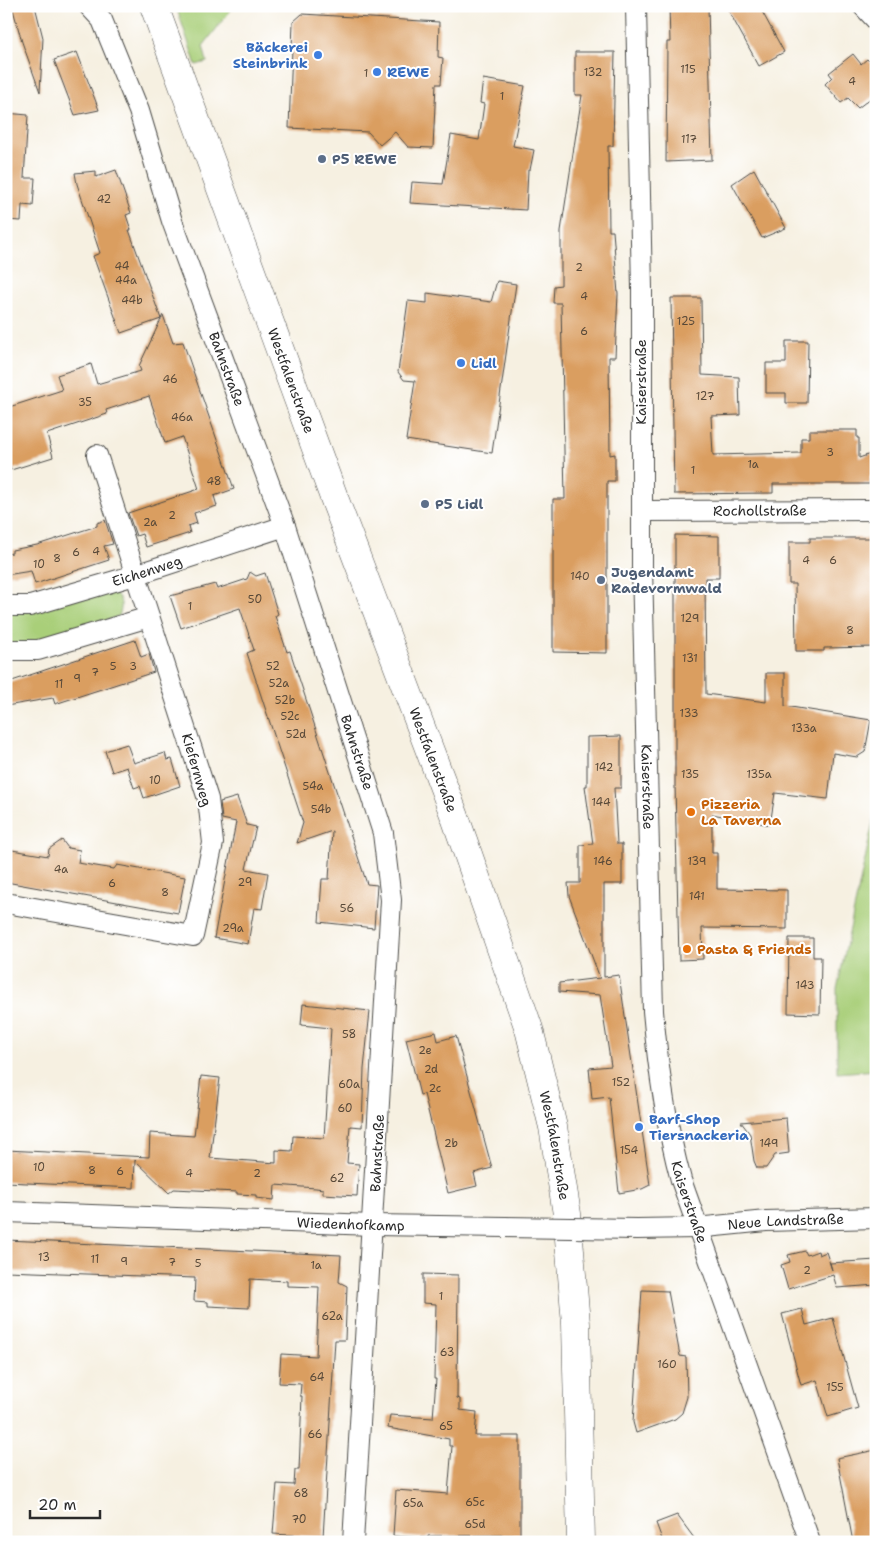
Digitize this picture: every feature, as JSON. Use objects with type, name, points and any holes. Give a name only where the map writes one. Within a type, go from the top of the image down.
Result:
[{"type":"main road","name":"Westfalenstraße","points":[[154,6],[333,494],[455,817],[529,1030],[553,1127],[567,1214],[576,1324],[581,1542]]},
{"type":"street","name":"Bahnstraße","points":[[89,6],[102,20],[109,34],[139,111],[172,221],[285,526],[383,833],[391,900],[353,1542]]},
{"type":"street","name":"Kaiserstraße","points":[[636,6],[642,289],[640,416],[653,1011],[658,1062],[672,1148],[696,1228],[766,1414],[810,1542]]},
{"type":"street","points":[[863,6],[876,20]]},
{"type":"street","name":"Kiefernweg","points":[[6,903],[193,936],[213,843],[208,799],[97,455]]},
{"type":"street","name":"Rochollstraße","points":[[642,511],[876,510]]},
{"type":"street","name":"Eichenweg","points":[[6,606],[30,606],[135,575],[285,526]]},
{"type":"street","points":[[6,650],[38,650],[149,618]]},
{"type":"street","name":"Wiedenhofkamp","points":[[6,1212],[373,1225],[637,1229],[696,1228]]},
{"type":"street","name":"Neue Landstraße","points":[[696,1228],[766,1221],[876,1218]]},
{"type":"green space","points":[[176,6],[234,6],[203,46],[207,62],[196,65]]},
{"type":"green space","points":[[113,592],[121,603],[119,616],[50,642],[6,646],[6,611]]},
{"type":"green space","points":[[876,808],[876,1070],[837,1073],[837,989]]},
{"type":"building","points":[[12,6],[35,6],[43,38],[40,92],[22,42]]},
{"type":"building","points":[[669,6],[708,6],[712,160],[666,162],[667,42],[670,42]]},
{"type":"building","points":[[726,6],[759,6],[784,52],[759,66]]},
{"type":"building","points":[[302,14],[439,22],[438,57],[443,58],[441,84],[436,84],[433,148],[408,147],[395,132],[380,145],[368,132],[289,128],[293,22]]},
{"type":"building","points":[[77,52],[99,110],[75,115],[54,60]]},
{"type":"building","points":[[575,52],[615,52],[613,146],[608,146],[609,231],[613,231],[618,294],[615,357],[609,357],[610,455],[615,454],[615,481],[607,481],[607,653],[553,652],[553,499],[565,499],[561,303],[553,303],[554,286],[561,285],[561,231],[582,95],[575,95]]},
{"type":"building","points":[[853,54],[861,64],[867,59],[876,68],[876,94],[858,108],[848,98],[841,103],[825,84],[832,77],[829,73]]},
{"type":"building","points":[[483,79],[525,86],[513,146],[534,150],[530,170],[528,170],[526,210],[410,203],[412,182],[443,184],[451,135],[479,140],[484,104],[480,103]]},
{"type":"building","points":[[6,113],[28,115],[24,178],[35,178],[33,206],[22,205],[21,221],[6,220]]},
{"type":"building","points":[[754,169],[786,228],[762,238],[732,184]]},
{"type":"building","points":[[116,170],[131,213],[126,215],[131,230],[129,230],[161,319],[121,333],[93,256],[100,253],[75,173],[96,171],[96,177]]},
{"type":"building","name":"Lidl","points":[[497,281],[516,284],[492,453],[406,440],[415,381],[404,380],[398,372],[408,301],[427,303],[427,293],[491,302]]},
{"type":"building","points":[[671,298],[701,298],[702,375],[739,377],[740,415],[711,416],[713,455],[801,453],[801,438],[809,438],[809,430],[857,430],[859,458],[876,452],[876,474],[870,477],[870,484],[773,484],[773,493],[674,494]]},
{"type":"building","points":[[163,315],[173,343],[183,342],[234,489],[214,496],[217,506],[194,513],[197,523],[188,526],[190,533],[146,547],[142,534],[136,536],[128,513],[199,489],[182,437],[165,443],[149,396],[106,410],[107,414],[47,434],[53,457],[11,470],[6,457],[6,408],[62,390],[57,375],[91,364],[97,384],[141,371],[139,366]]},
{"type":"building","points":[[786,341],[808,341],[807,403],[786,403],[786,393],[766,393],[766,363],[786,363]]},
{"type":"building","points":[[105,520],[113,544],[104,546],[109,560],[35,584],[31,571],[6,575],[6,554],[12,553],[12,550],[37,545],[97,526],[97,523]]},
{"type":"building","points":[[675,535],[719,536],[719,578],[705,578],[706,694],[766,702],[766,673],[785,673],[785,706],[871,720],[865,752],[857,757],[833,753],[828,799],[775,793],[770,825],[712,814],[712,853],[717,853],[717,889],[787,890],[787,929],[702,928],[703,959],[679,960],[675,785]]},
{"type":"building","points":[[810,538],[876,538],[876,647],[824,648],[824,651],[796,651],[795,584],[789,584],[789,542],[810,542]]},
{"type":"building","points":[[250,572],[256,576],[265,573],[278,614],[275,616],[287,652],[290,651],[367,884],[377,885],[374,928],[319,922],[322,879],[329,879],[332,831],[297,843],[303,823],[247,653],[254,650],[240,608],[181,628],[170,596],[215,584],[217,589],[247,579]]},
{"type":"building","points":[[135,640],[141,657],[149,654],[154,672],[55,704],[53,698],[6,706],[6,683]]},
{"type":"building","points":[[621,736],[621,788],[614,788],[617,844],[622,844],[622,884],[604,884],[604,977],[619,975],[650,1185],[642,1189],[619,1193],[609,1097],[592,1099],[589,1068],[611,1066],[600,995],[559,992],[559,983],[600,978],[569,896],[568,883],[580,883],[580,845],[593,844],[585,786],[587,786],[587,737]]},
{"type":"building","points":[[127,744],[134,763],[165,753],[167,760],[172,759],[180,786],[144,798],[140,786],[134,788],[127,767],[112,772],[105,751]]},
{"type":"building","points":[[237,797],[247,825],[256,827],[246,869],[268,873],[262,909],[254,908],[248,944],[214,938],[236,822],[222,819],[220,802]]},
{"type":"building","points":[[62,840],[68,848],[80,850],[78,863],[114,869],[117,865],[185,877],[178,913],[6,882],[6,849],[48,856],[49,849]]},
{"type":"building","points":[[789,938],[813,938],[813,957],[821,957],[820,1014],[788,1013]]},
{"type":"building","points":[[303,1004],[370,1011],[364,1069],[362,1127],[350,1126],[347,1163],[359,1164],[357,1196],[323,1194],[323,1189],[275,1185],[274,1200],[256,1198],[256,1195],[237,1194],[237,1192],[174,1189],[169,1193],[135,1160],[134,1188],[6,1182],[6,1150],[149,1157],[150,1133],[194,1136],[201,1076],[220,1078],[210,1158],[276,1163],[276,1150],[292,1151],[293,1136],[324,1138],[331,1028],[301,1025]]},
{"type":"building","points":[[436,1032],[438,1041],[456,1036],[492,1168],[474,1173],[477,1186],[448,1193],[424,1094],[420,1095],[406,1039]]},
{"type":"building","points":[[786,1118],[789,1153],[775,1155],[766,1168],[757,1168],[754,1161],[750,1134],[741,1122]]},
{"type":"building","points":[[6,1240],[341,1255],[339,1282],[347,1286],[345,1340],[335,1340],[323,1537],[273,1534],[277,1484],[294,1485],[295,1470],[299,1470],[301,1384],[279,1383],[281,1354],[316,1356],[319,1287],[287,1286],[287,1281],[250,1279],[249,1308],[208,1306],[208,1302],[194,1301],[195,1278],[6,1271]]},
{"type":"building","points":[[805,1251],[807,1255],[818,1251],[819,1255],[826,1252],[832,1270],[830,1263],[876,1260],[876,1285],[837,1288],[833,1275],[788,1289],[781,1265],[790,1262],[788,1255]]},
{"type":"building","points":[[423,1274],[458,1275],[457,1398],[460,1399],[460,1410],[477,1412],[475,1436],[520,1436],[520,1535],[428,1536],[428,1538],[393,1536],[396,1490],[448,1494],[452,1446],[449,1446],[449,1439],[388,1428],[390,1415],[433,1418],[436,1379],[434,1379],[436,1304],[423,1303]]},
{"type":"building","points":[[642,1290],[668,1291],[680,1356],[686,1357],[687,1397],[682,1413],[675,1419],[636,1433],[633,1422]]},
{"type":"building","points":[[802,1309],[806,1325],[833,1318],[858,1408],[828,1417],[817,1380],[801,1385],[782,1314]]},
{"type":"building","points":[[876,1450],[876,1542],[853,1542],[837,1458]]},
{"type":"building","points":[[677,1515],[697,1542],[663,1542],[656,1523]]},
{"type":"place","name":"Bäckerei Steinbrink","points":[[318,55]]},
{"type":"place","name":"REWE","points":[[377,72]]},
{"type":"place","name":"P5 REWE","points":[[322,159]]},
{"type":"place","name":"Lidl","points":[[461,363]]},
{"type":"place","name":"P5 Lidl","points":[[425,504]]},
{"type":"place","name":"Jugendamt Radevormwald","points":[[601,580]]},
{"type":"place","name":"Pizzeria La Taverna","points":[[691,812]]},
{"type":"place","name":"Pasta & Friends","points":[[687,949]]},
{"type":"place","name":"Barf-Shop Tiersnackeria","points":[[639,1127]]}]
